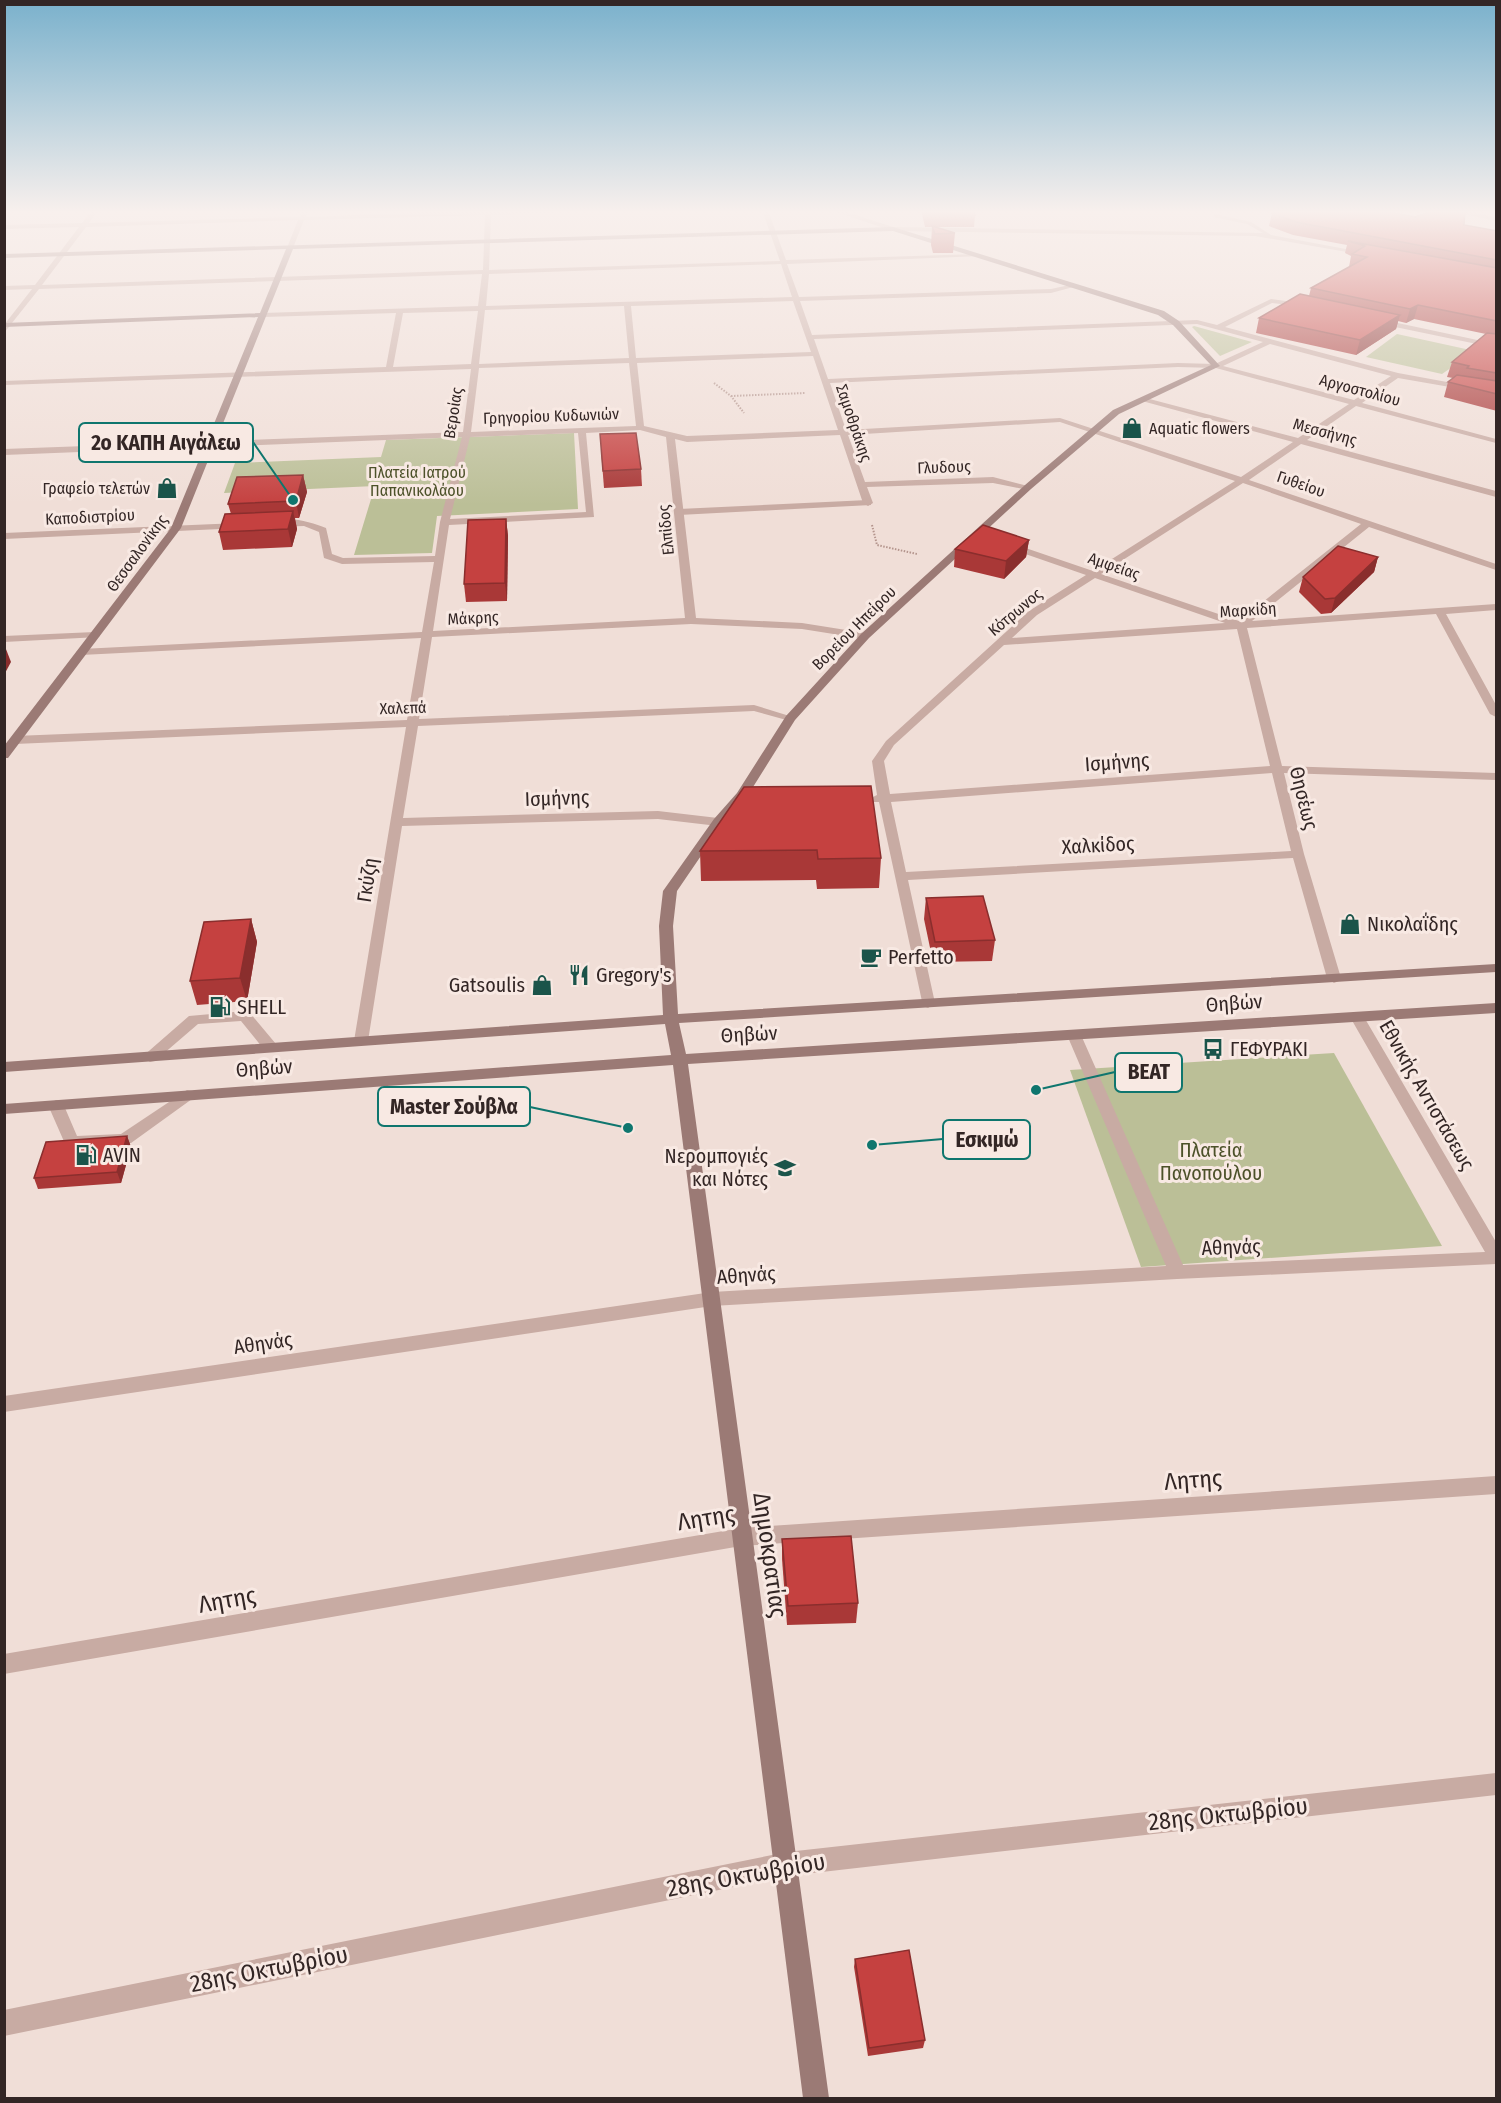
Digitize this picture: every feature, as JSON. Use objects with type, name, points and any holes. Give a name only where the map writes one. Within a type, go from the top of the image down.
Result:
[{"type":"street","points":[[6,327],[21,308]]},
{"type":"street","name":"Θεσσαλονίκης","points":[[4,755],[176,528],[266,308]]},
{"type":"street","points":[[6,327],[263,315],[512,308]]},
{"type":"street","points":[[627,308],[640,428]]},
{"type":"street","name":"Σαμοθράκης","points":[[799,308],[868,503]]},
{"type":"street","points":[[1148,308],[1176,323],[1216,366]]},
{"type":"street","points":[[1219,327],[1257,308]]},
{"type":"street","name":"Βεροίας","points":[[412,724],[445,522],[467,434],[481,309]]},
{"type":"street","points":[[389,369],[400,311]]},
{"type":"street","points":[[1368,319],[1497,346]]},
{"type":"street","points":[[809,337],[1197,322],[1397,375],[1497,393]]},
{"type":"street","name":"Βορείου Ηπείρου","points":[[671,1019],[666,926],[669,891],[718,822],[742,795],[790,718],[864,636],[947,562],[987,538],[1028,487],[1116,412],[1270,341]]},
{"type":"street","points":[[4,383],[815,354]]},
{"type":"street","points":[[825,381],[1178,365],[1216,366]]},
{"type":"street","name":"Αργοστολίου","points":[[1216,366],[1497,441]]},
{"type":"street","name":"Κότρωνος","points":[[928,1003],[878,761],[890,743],[1033,613],[1242,480],[1299,440],[1356,405],[1397,375]]},
{"type":"street","name":"Μεσσήνης","points":[[1145,399],[1497,494]]},
{"type":"street","name":"Γρηγορίου Κυδωνιών","points":[[4,452],[640,428],[687,439],[763,437],[1060,420],[1095,430]]},
{"type":"street","points":[[445,522],[591,514],[582,430]]},
{"type":"street","name":"Γυθείου","points":[[1095,430],[1497,567]]},
{"type":"street","name":"Ελπίδος","points":[[670,435],[691,621]]},
{"type":"street","name":"Γλυδους","points":[[862,485],[993,480],[1028,487]]},
{"type":"street","points":[[679,512],[868,503]]},
{"type":"street","points":[[258,525],[305,523],[323,530],[327,556],[342,561],[440,559]]},
{"type":"street","points":[[1241,625],[1368,523]]},
{"type":"street","name":"Καποδιστρίου","points":[[4,536],[247,525]]},
{"type":"street","name":"Αμφείας","points":[[987,538],[1241,625]]},
{"type":"street","name":"Μαρκίδη","points":[[1002,642],[1497,607]]},
{"type":"street","points":[[1439,611],[1497,714]]},
{"type":"street","name":"Μάκρης","points":[[81,652],[691,621],[802,626],[864,636]]},
{"type":"street","name":"Θησέως","points":[[1241,625],[1298,854],[1334,978]]},
{"type":"street","points":[[4,639],[95,635]]},
{"type":"street","name":"Χαλεπά","points":[[15,740],[754,708],[790,718]]},
{"type":"street","name":"Γκύζη","points":[[361,1041],[412,724]]},
{"type":"street","name":"Ισμήνης","points":[[861,800],[1278,770],[1497,777]]},
{"type":"street","points":[[742,795],[758,799]]},
{"type":"street","name":"Ισμήνης","points":[[396,822],[658,815],[718,822]]},
{"type":"street","name":"Χαλκίδος","points":[[901,876],[1298,854]]},
{"type":"street","name":"Θηβών","points":[[4,1067],[671,1019],[1497,968]]},
{"type":"street","name":"Θηβών","points":[[4,1109],[680,1059],[1497,1008]]},
{"type":"street","points":[[150,1057],[194,1019],[245,1016],[271,1048]]},
{"type":"street","name":"Εθνικής Αντιστάσεως","points":[[1357,1017],[1497,1257]]},
{"type":"street","name":"Δημοκρατίας","points":[[671,1019],[680,1059],[816,2098]]},
{"type":"street","points":[[1074,1035],[1177,1272]]},
{"type":"street","points":[[56,1105],[72,1142],[125,1139],[187,1095]]},
{"type":"street","name":"Αθηνάς","points":[[4,1404],[712,1299],[1177,1272],[1497,1257]]},
{"type":"street","name":"Λητης","points":[[4,1664],[741,1537],[1497,1485]]},
{"type":"street","name":"28ης Οκτωβρίου","points":[[4,2023],[787,1864],[1497,1784]]},
{"type":"path","points":[[692,358],[705,376],[731,396],[763,437]]},
{"type":"path","points":[[731,396],[829,393]]},
{"type":"path","points":[[868,503],[877,545],[947,562]]},
{"type":"green space","points":[[1192,327],[1252,342],[1220,356]]},
{"type":"green space","points":[[1397,334],[1475,351],[1442,374],[1366,357]]},
{"type":"green space","name":"Πλατεία Ιατρού Παπανικολάου","points":[[574,433],[578,509],[437,516],[432,553],[354,555],[375,486],[224,493],[235,463],[381,457],[386,440]]},
{"type":"green space","name":"Πλατεία Πανοπούλου","points":[[1334,1053],[1442,1246],[1141,1267],[1070,1070]]},
{"type":"building","points":[[1276,308],[1367,308],[1400,315],[1360,340],[1259,318]]},
{"type":"building","points":[[1434,308],[1497,308],[1497,321]]},
{"type":"building","points":[[1487,333],[1497,334],[1497,373],[1467,368],[1469,366],[1452,362]]},
{"type":"building","points":[[1457,375],[1497,381],[1497,394],[1448,382]]},
{"type":"building","points":[[636,433],[641,469],[603,471],[600,434]]},
{"type":"building","points":[[303,475],[296,501],[228,504],[237,477]]},
{"type":"building","points":[[293,511],[288,529],[219,532],[225,514]]},
{"type":"building","points":[[506,519],[505,583],[464,584],[468,520]]},
{"type":"building","points":[[983,525],[1029,540],[1006,561],[955,549]]},
{"type":"building","points":[[1338,546],[1378,557],[1335,598],[1325,599],[1303,577]]},
{"type":"building","points":[[871,786],[881,858],[818,859],[817,850],[700,851],[744,787]]},
{"type":"building","points":[[983,896],[995,940],[935,942],[926,898]]},
{"type":"building","points":[[251,919],[240,978],[190,981],[204,922]]},
{"type":"building","points":[[127,1136],[117,1172],[34,1178],[46,1142]]},
{"type":"building","points":[[851,1536],[858,1603],[788,1606],[782,1539]]},
{"type":"building","points":[[909,1950],[925,2040],[869,2048],[855,1959]]},
{"type":"place","name":"Aquatic flowers","points":[[1132,428]]},
{"type":"place","name":"Γραφείο τελετών","points":[[167,488]]},
{"type":"place","name":"2ο ΚΑΠΗ Αιγάλεω","points":[[293,500]]},
{"type":"place","name":"Νικολαΐδης","points":[[1350,924]]},
{"type":"place","name":"Perfetto","points":[[871,957]]},
{"type":"place","name":"Gregory's","points":[[579,975]]},
{"type":"place","name":"Gatsoulis","points":[[542,985]]},
{"type":"place","name":"SHELL","points":[[220,1007]]},
{"type":"place","name":"ΓΕΦΥΡΑΚΙ","points":[[1213,1049]]},
{"type":"place","name":"ΒΕΑΤ","points":[[1036,1090]]},
{"type":"place","name":"Master Σούβλα","points":[[628,1128]]},
{"type":"place","name":"Εσκιμώ","points":[[872,1145]]},
{"type":"place","name":"AVIN","points":[[86,1155]]},
{"type":"place","name":"Νερομπογιές και Νότες","points":[[785,1168]]}]
